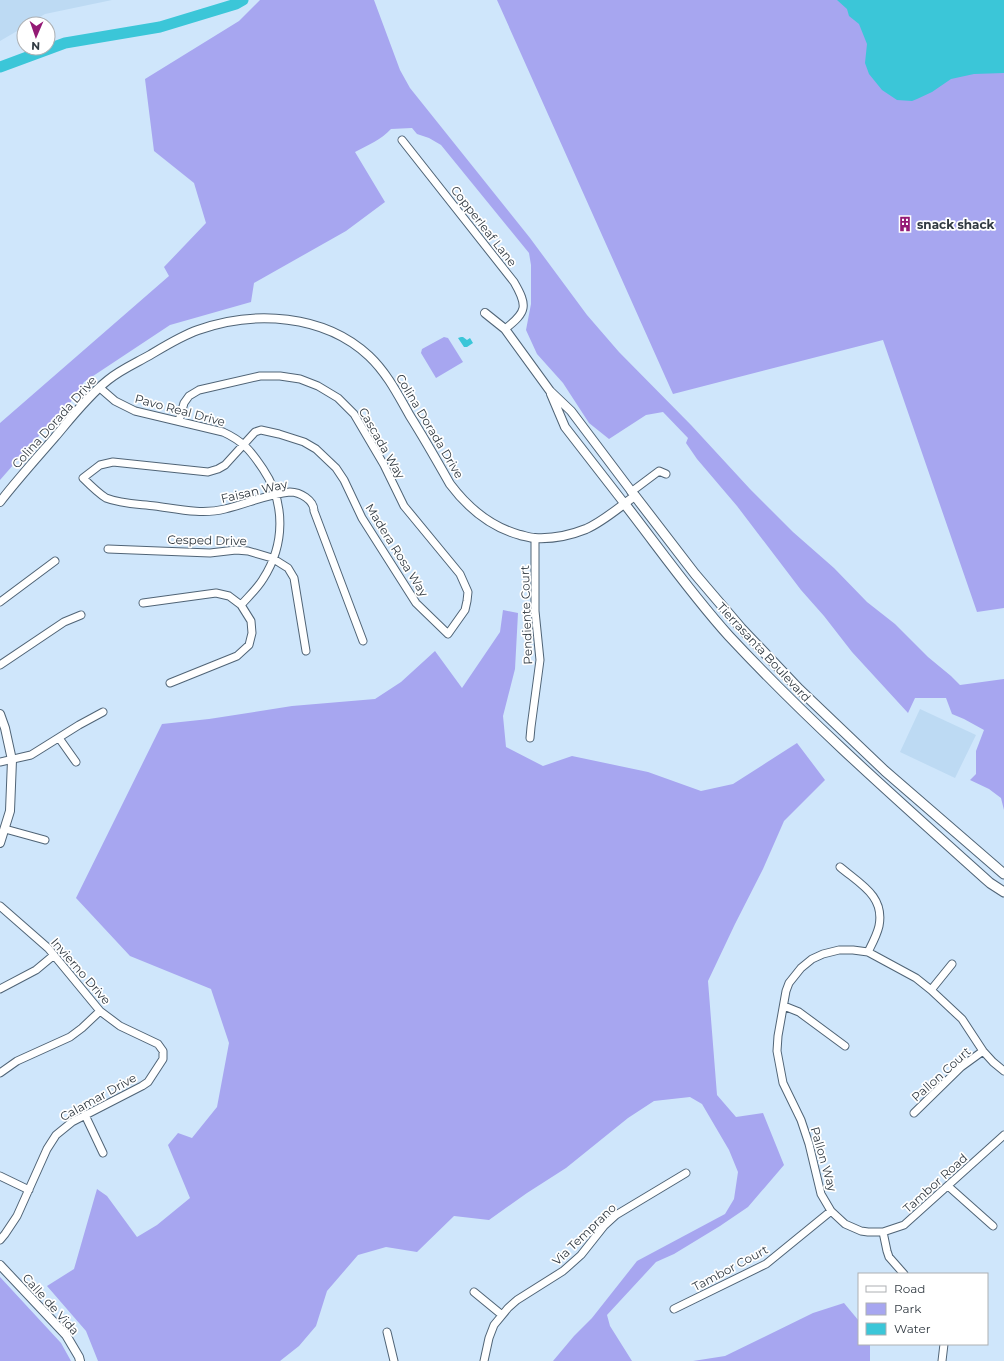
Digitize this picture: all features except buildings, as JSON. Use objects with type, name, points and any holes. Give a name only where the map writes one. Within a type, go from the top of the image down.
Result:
[{"type":"main road","name":"Tierrasanta Boulevard","points":[[633,494],[695,574],[741,628],[799,689],[885,771],[1004,874]]},
{"type":"main road","name":"Tierrasanta Boulevard","points":[[624,503],[695,596],[729,635],[796,706],[874,780],[990,883],[1004,892]]},
{"type":"main road","points":[[796,706],[805,704],[828,725],[842,730]]},
{"type":"street","name":"Copperleaf Lane","points":[[402,140],[514,282],[522,296],[523,309],[518,319],[505,329]]},
{"type":"street","name":"Tierrasanta Boulevard","points":[[485,313],[505,329],[550,391],[571,411],[633,494]]},
{"type":"street","name":"Colina Dorada Drive","points":[[0,502],[66,424],[109,379],[185,335],[227,322],[251,319],[288,320],[306,323],[329,330],[352,343],[369,356],[391,383],[450,484],[458,495],[480,517],[508,532],[535,538],[561,536],[587,529],[602,520],[633,494]]},
{"type":"street","name":"Cascada Way","points":[[179,421],[184,403],[189,396],[199,390],[260,376],[280,376],[300,379],[318,386],[338,398],[354,414],[384,465],[404,506],[460,574],[468,592],[467,601],[465,610],[448,634]]},
{"type":"street","name":"Pavo Real Drive","points":[[100,388],[115,401],[135,411],[223,432],[236,438],[253,454],[271,481],[276,495],[280,519],[278,545],[262,581],[241,605]]},
{"type":"street","name":"Tierrasanta Boulevard","points":[[550,391],[565,427],[624,503]]},
{"type":"street","name":"Madera Rosa Way","points":[[83,478],[100,465],[113,462],[208,472],[225,465],[255,432],[261,430],[304,442],[316,449],[336,468],[344,480],[362,518],[416,603],[448,634]]},
{"type":"street","points":[[633,494],[660,471],[666,474]]},
{"type":"street","name":"Faisan Way","points":[[83,478],[102,495],[124,503],[202,512],[223,510],[276,495],[297,492],[308,498],[314,507],[314,511],[363,641]]},
{"type":"street","name":"Pendiente Court","points":[[530,738],[540,660],[535,611],[535,538]]},
{"type":"street","name":"Cesped Drive","points":[[108,549],[210,553],[236,550],[248,551],[272,558],[288,568],[294,578],[306,651]]},
{"type":"street","points":[[0,602],[55,561]]},
{"type":"street","points":[[143,603],[216,592],[229,596],[241,605],[251,621],[252,633],[248,645],[237,656],[170,684]]},
{"type":"street","points":[[0,665],[64,622],[81,615]]},
{"type":"street","points":[[0,762],[31,755],[103,712]]},
{"type":"street","points":[[0,714],[5,728],[12,760],[10,811],[0,844]]},
{"type":"street","points":[[59,738],[76,762]]},
{"type":"street","points":[[5,829],[45,840]]},
{"type":"street","points":[[840,867],[873,895],[879,905],[880,913],[878,927],[868,952]]},
{"type":"street","name":"Invierno Drive","points":[[0,906],[48,948],[100,1011],[120,1026],[158,1044],[163,1050],[163,1059]]},
{"type":"street","name":"Pallon Way","points":[[831,1211],[821,1194],[809,1144],[801,1120],[782,1083],[777,1051],[778,1036],[786,991],[789,983],[801,968],[812,959],[823,954],[839,950],[868,952],[916,978],[947,1004],[962,1019],[984,1051],[993,1062],[1004,1071]]},
{"type":"street","points":[[0,990],[36,970],[54,955]]},
{"type":"street","points":[[931,990],[952,964]]},
{"type":"street","points":[[784,1006],[799,1012],[845,1046]]},
{"type":"street","points":[[0,1073],[17,1061],[70,1037],[100,1011]]},
{"type":"street","name":"Pallon Court","points":[[914,1113],[961,1067],[984,1051]]},
{"type":"street","name":"Calamar Drive","points":[[0,1240],[17,1216],[46,1149],[56,1134],[72,1122],[148,1082],[163,1059]]},
{"type":"street","points":[[85,1115],[103,1153]]},
{"type":"street","name":"Tambor Road","points":[[831,1211],[845,1224],[861,1231],[883,1232],[904,1225],[1004,1135]]},
{"type":"street","name":"Via Temprano","points":[[484,1361],[489,1338],[494,1325],[517,1300],[563,1271],[581,1254],[604,1226],[616,1215],[686,1173]]},
{"type":"street","points":[[0,1176],[29,1190]]},
{"type":"street","points":[[948,1186],[993,1226]]},
{"type":"street","name":"Tambor Court","points":[[674,1309],[766,1264],[831,1211]]},
{"type":"street","points":[[883,1232],[889,1257],[903,1273]]},
{"type":"street","name":"Calle de Vida","points":[[0,1266],[66,1336],[80,1361]]},
{"type":"street","points":[[474,1292],[502,1315]]},
{"type":"street","points":[[387,1332],[394,1361]]},
{"type":"street","points":[[942,1361],[944,1345]]},
{"type":"shaded area","points":[[0,0],[112,0],[42,16],[16,16],[16,32],[0,41]]},
{"type":"shaded area","points":[[920,709],[976,735],[955,778],[900,752]]},
{"type":"green space","points":[[260,0],[374,0],[400,70],[410,88],[530,238],[587,315],[619,352],[793,532],[834,568],[867,602],[895,624],[928,657],[960,685],[1004,679],[1004,810],[1001,798],[989,789],[970,780],[976,774],[976,751],[984,730],[952,714],[946,698],[915,698],[908,713],[852,652],[824,616],[801,590],[737,506],[697,459],[686,443],[688,438],[663,412],[646,415],[609,439],[589,423],[563,383],[537,354],[526,330],[531,304],[531,265],[529,253],[441,145],[429,138],[417,134],[412,128],[391,129],[379,139],[355,152],[385,202],[346,231],[254,283],[251,302],[170,325],[84,382],[68,406],[35,440],[0,480],[0,423],[169,276],[164,267],[206,223],[194,183],[154,151],[145,79],[239,21]]},
{"type":"green space","points":[[497,0],[1004,0],[1004,608],[977,612],[883,340],[673,394]]},
{"type":"green space","points":[[444,337],[448,338],[463,362],[436,378],[421,353],[422,349]]},
{"type":"green space","points":[[503,610],[518,613],[515,669],[503,716],[506,747],[543,766],[572,756],[648,772],[701,791],[733,784],[797,743],[825,780],[784,821],[763,869],[708,981],[717,1095],[736,1117],[763,1113],[784,1165],[748,1207],[674,1254],[656,1262],[607,1315],[610,1326],[632,1361],[553,1361],[574,1336],[592,1318],[637,1261],[725,1214],[734,1199],[738,1172],[729,1150],[702,1104],[690,1097],[654,1101],[628,1118],[566,1168],[489,1220],[454,1216],[417,1252],[386,1247],[358,1255],[327,1291],[316,1326],[299,1346],[280,1361],[98,1361],[86,1331],[47,1286],[74,1269],[97,1189],[107,1196],[137,1237],[157,1225],[190,1198],[168,1145],[178,1133],[192,1138],[217,1107],[229,1043],[211,989],[130,956],[76,898],[162,724],[209,719],[292,706],[375,699],[401,682],[435,651],[462,688],[500,632]]},
{"type":"green space","points":[[0,1277],[61,1343],[71,1361],[0,1361]]},
{"type":"green space","points":[[844,1303],[858,1320],[858,1345],[870,1345],[870,1361],[693,1361],[725,1356],[813,1313]]},
{"type":"water","points":[[837,0],[1004,0],[1004,73],[974,74],[951,79],[932,92],[912,101],[897,100],[882,90],[869,74],[865,63],[867,44],[859,24],[849,16],[847,9]]},
{"type":"water","points":[[461,337],[467,340],[470,338],[473,343],[467,347],[464,347],[458,338]]},
{"type":"waterway","points":[[0,67],[65,43],[160,27],[236,4],[243,0]]},
{"type":"place","name":"snack shack","points":[[905,224]]}]
